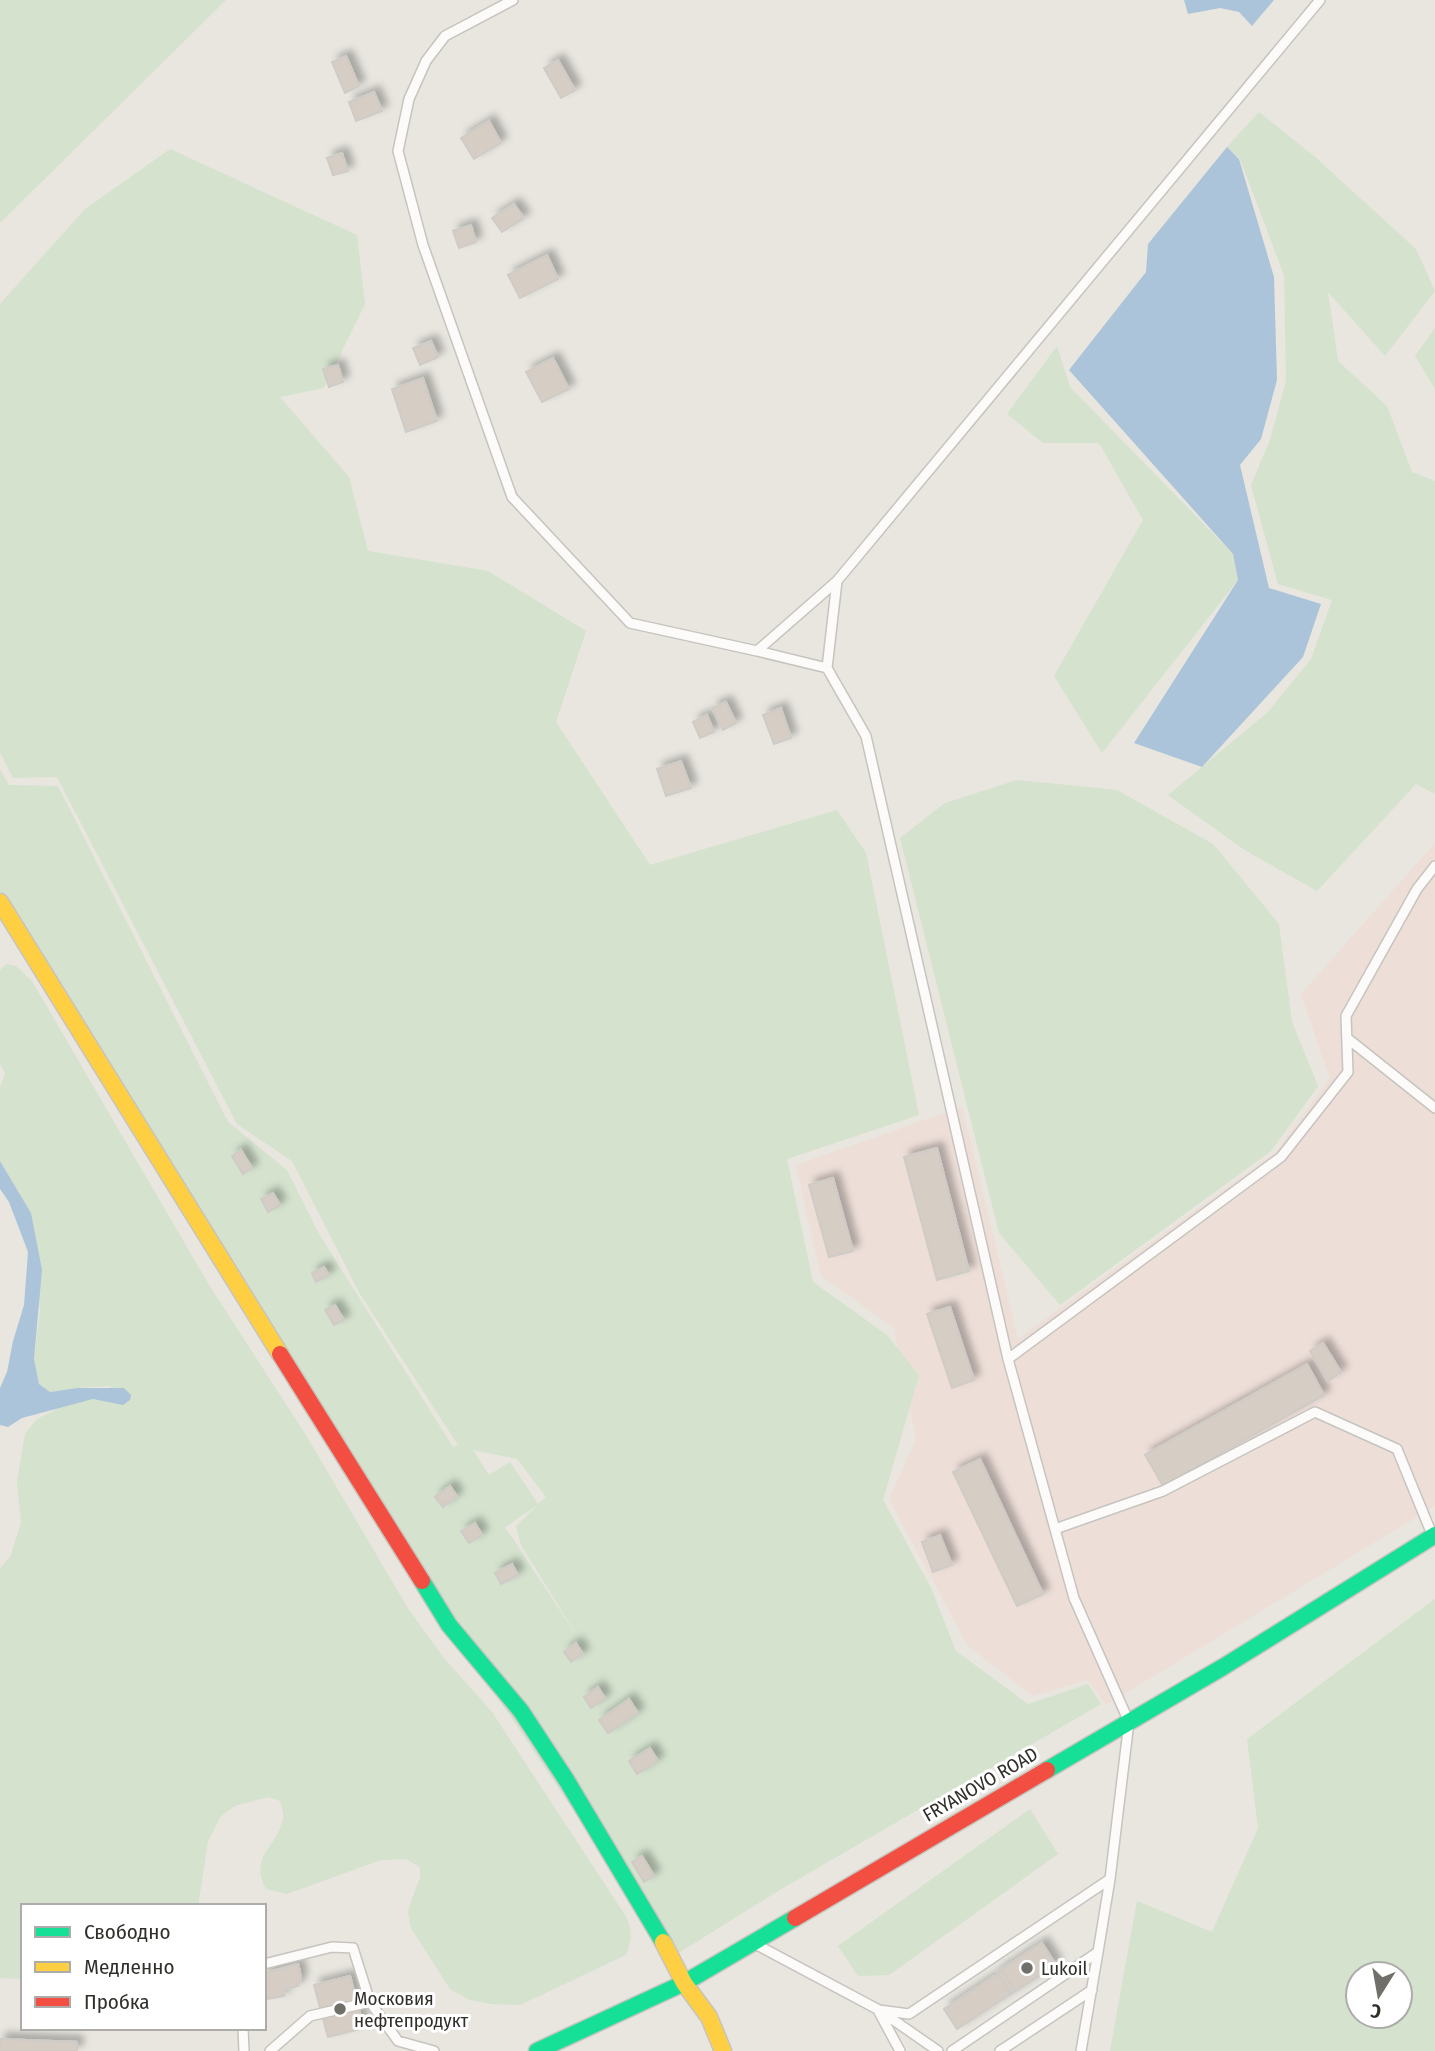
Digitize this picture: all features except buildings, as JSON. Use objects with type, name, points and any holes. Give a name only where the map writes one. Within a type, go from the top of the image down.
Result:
[{"type":"street","points":[[0,902],[449,1625],[521,1712],[567,1781],[672,1956],[684,1983],[709,2017],[723,2051]]},
{"type":"street","name":"FRYANOVO ROAD","points":[[537,2051],[684,1983],[1129,1722],[1434,1536]]},
{"type":"lane","points":[[513,0],[445,36],[426,61],[409,99],[398,151],[423,245],[512,497],[630,623],[827,668]]},
{"type":"lane","points":[[757,651],[837,581],[1320,0]]},
{"type":"lane","points":[[837,581],[827,668],[866,736],[1008,1359],[1074,1598],[1129,1722],[1110,1879],[1081,2051]]},
{"type":"lane","points":[[1008,1359],[1282,1157],[1348,1072],[1346,1016],[1417,889],[1435,866]]},
{"type":"lane","points":[[1347,1038],[1435,1108]]},
{"type":"lane","points":[[1055,1529],[1163,1491],[1315,1412],[1397,1449],[1434,1536]]},
{"type":"lane","points":[[879,2010],[909,2014],[1110,1879]]},
{"type":"lane","points":[[753,1943],[879,2010],[938,2051]]},
{"type":"lane","points":[[266,1964],[332,1947],[353,1948],[370,2002],[398,2041],[434,2051]]},
{"type":"lane","points":[[952,2051],[1098,1952]]},
{"type":"lane","points":[[1000,2051],[1092,1990]]},
{"type":"lane","points":[[270,2051],[310,2016],[370,2002]]},
{"type":"lane","points":[[879,2010],[900,2051]]},
{"type":"lane","points":[[243,2030],[244,2051]]},
{"type":"shaded area","points":[[1435,843],[1435,1506],[1106,1705],[1088,1680],[1033,1696],[968,1646],[889,1499],[916,1440],[894,1328],[821,1276],[796,1165],[962,1107],[1018,1339],[1276,1152],[1330,1078],[1301,994]]},
{"type":"green space","points":[[0,0],[226,0],[0,223]]},
{"type":"green space","points":[[1259,112],[1315,157],[1416,249],[1435,291],[1385,356],[1328,292],[1338,361],[1387,406],[1412,472],[1435,481],[1435,794],[1416,784],[1317,891],[1243,849],[1168,795],[1268,712],[1311,659],[1332,600],[1278,584],[1251,485],[1270,440],[1286,381],[1284,275],[1240,159],[1227,147]]},
{"type":"green space","points":[[170,149],[357,235],[365,304],[324,388],[280,397],[349,477],[368,551],[488,571],[586,631],[556,722],[650,865],[837,810],[866,853],[919,1115],[787,1159],[813,1282],[887,1335],[919,1375],[883,1500],[931,1588],[956,1651],[1028,1704],[1088,1684],[1101,1704],[783,1888],[672,1957],[449,1625],[0,902],[0,769],[9,785],[58,786],[228,1122],[287,1170],[319,1234],[453,1447],[458,1445],[360,1294],[292,1161],[237,1124],[57,777],[13,778],[0,752],[0,304],[84,210]],"holes":[[[473,1450],[517,1459],[546,1497],[538,1504],[510,1462],[489,1475]],[[538,1505],[516,1526],[521,1545],[581,1642],[505,1527]]]},
{"type":"green space","points":[[1435,328],[1435,389],[1415,356]]},
{"type":"green space","points":[[1057,346],[1070,387],[1233,554],[1238,580],[1102,753],[1054,676],[1143,520],[1099,443],[1043,443],[1007,414]]},
{"type":"green space","points":[[1017,780],[1117,790],[1213,844],[1279,924],[1292,1022],[1318,1086],[1271,1151],[1060,1305],[999,1233],[900,838],[945,803]]},
{"type":"green space","points":[[6,964],[16,966],[32,981],[209,1285],[304,1432],[409,1610],[443,1657],[492,1712],[625,1915],[631,1935],[626,1955],[520,2005],[470,2000],[450,1989],[411,1928],[408,1912],[420,1878],[420,1867],[406,1859],[381,1860],[287,1894],[266,1889],[261,1877],[262,1859],[276,1836],[283,1815],[280,1801],[268,1797],[235,1806],[221,1816],[208,1841],[198,1904],[21,1904],[21,1979],[0,1978],[0,1568],[10,1557],[21,1523],[17,1482],[25,1434],[37,1419],[61,1407],[93,1399],[123,1404],[110,1386],[50,1392],[39,1384],[34,1359],[40,1310],[31,1213],[0,1161],[0,1088],[5,1073],[0,1064],[0,970]]},
{"type":"green space","points":[[1435,1599],[1435,2051],[1110,2051],[1137,1901],[1212,1932],[1258,1828],[1247,1739]]},
{"type":"green space","points":[[1030,1809],[1058,1854],[889,1975],[858,1976],[838,1946]]},
{"type":"water","points":[[1184,0],[1274,0],[1252,26],[1239,12],[1220,8],[1188,14]]},
{"type":"water","points":[[1227,147],[1239,159],[1274,277],[1277,380],[1261,439],[1240,465],[1269,588],[1321,604],[1303,657],[1202,767],[1134,743],[1238,580],[1233,554],[1069,370],[1146,272],[1148,244]]},
{"type":"water","points":[[0,1161],[31,1213],[42,1270],[34,1359],[39,1384],[50,1392],[77,1388],[124,1388],[131,1395],[130,1400],[123,1405],[93,1399],[22,1418],[8,1427],[0,1425],[0,1388],[7,1372],[24,1305],[28,1252],[9,1202],[0,1189]]},
{"type":"traffic: fast","points":[[1047,1770],[1223,1667],[1435,1535]]},
{"type":"traffic: fast","points":[[422,1581],[449,1625],[521,1711],[567,1781],[663,1942]]},
{"type":"traffic: fast","points":[[537,2051],[684,1983],[795,1918]]},
{"type":"traffic: slow","points":[[0,902],[280,1354]]},
{"type":"traffic: slow","points":[[663,1942],[684,1983],[709,2017],[723,2051]]},
{"type":"traffic: jam","points":[[280,1354],[422,1581]]},
{"type":"traffic: jam","points":[[795,1918],[1047,1770]]},
{"type":"place","name":"Lukoil","points":[[1027,1968]]},
{"type":"place","name":"Московия нефтепродукт","points":[[340,2009]]}]
